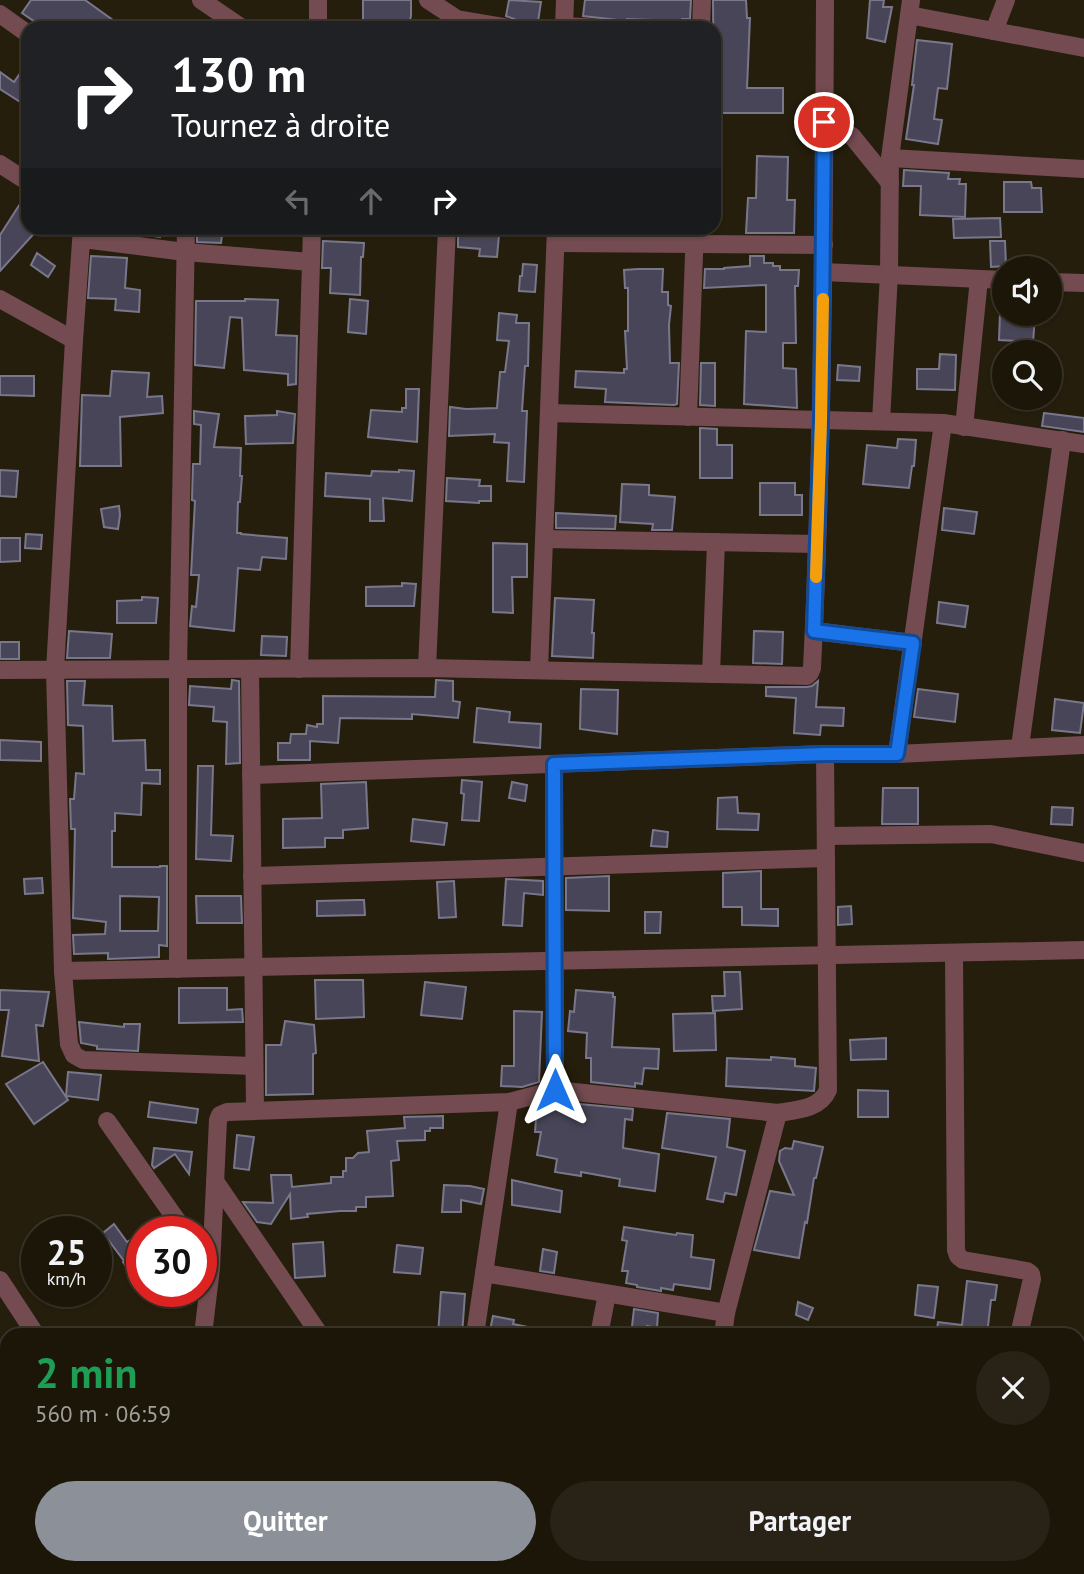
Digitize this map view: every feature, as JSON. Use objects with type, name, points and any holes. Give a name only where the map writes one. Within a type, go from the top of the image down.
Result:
[{"type":"street","points":[[201,0],[232,21]]},
{"type":"street","points":[[318,0],[318,21]]},
{"type":"street","points":[[428,0],[453,21]]},
{"type":"street","points":[[564,21],[565,0]]},
{"type":"street","points":[[701,21],[702,0]]},
{"type":"street","points":[[0,670],[427,668],[807,676],[812,668],[821,421],[825,0]]},
{"type":"street","points":[[994,31],[1006,0]]},
{"type":"street","points":[[881,421],[890,158],[910,7],[994,31],[1084,48]]},
{"type":"street","points":[[0,14],[21,29]]},
{"type":"street","points":[[824,122],[852,136],[890,183]]},
{"type":"street","points":[[890,158],[1084,169],[1084,158]]},
{"type":"street","points":[[0,164],[21,178]]},
{"type":"street","points":[[82,235],[55,670],[63,971],[69,1044],[74,1055],[83,1060],[254,1066]]},
{"type":"street","points":[[93,235],[185,252],[311,262]]},
{"type":"street","points":[[178,969],[178,669],[186,235]]},
{"type":"street","points":[[299,669],[312,235]]},
{"type":"street","points":[[427,668],[447,235]]},
{"type":"street","points":[[539,670],[556,235],[694,236],[824,245]]},
{"type":"street","points":[[688,417],[694,236]]},
{"type":"street","points":[[823,272],[992,280]]},
{"type":"street","points":[[964,427],[979,279]]},
{"type":"street","points":[[1062,282],[1084,283]]},
{"type":"street","points":[[0,299],[74,340]]},
{"type":"street","points":[[549,413],[943,423],[1084,444]]},
{"type":"street","points":[[897,754],[943,423]]},
{"type":"street","points":[[1020,747],[1062,440]]},
{"type":"street","points":[[544,539],[817,544]]},
{"type":"street","points":[[711,674],[716,542]]},
{"type":"street","points":[[814,631],[913,643]]},
{"type":"street","points":[[250,669],[255,1110]]},
{"type":"street","points":[[251,775],[825,754],[897,754],[1084,745]]},
{"type":"street","points":[[211,1216],[218,1120],[220,1115],[227,1112],[509,1102],[555,1090],[778,1113],[808,1108],[820,1101],[828,1090],[825,754]]},
{"type":"street","points":[[554,764],[555,1090]]},
{"type":"street","points":[[826,836],[991,834],[1084,853]]},
{"type":"street","points":[[252,876],[826,858]]},
{"type":"street","points":[[63,971],[1084,950]]},
{"type":"street","points":[[954,953],[958,1256],[963,1260],[1027,1271],[1031,1274],[1021,1328]]},
{"type":"street","points":[[476,1328],[509,1102]]},
{"type":"street","points":[[724,1328],[778,1113]]},
{"type":"street","points":[[107,1121],[174,1216]]},
{"type":"street","points":[[215,1181],[315,1328]]},
{"type":"street","points":[[484,1273],[726,1313]]},
{"type":"street","points":[[0,1280],[31,1328]]},
{"type":"street","points":[[600,1328],[607,1293]]},
{"type":"street","points":[[203,1328],[204,1307]]},
{"type":"building","points":[[31,0],[85,0],[114,21],[34,21],[22,13]]},
{"type":"building","points":[[363,0],[411,0],[410,21],[363,21]]},
{"type":"building","points":[[509,0],[541,2],[538,21],[517,21],[506,16]]},
{"type":"building","points":[[585,0],[691,0],[690,19],[627,21],[583,16]]},
{"type":"building","points":[[713,0],[746,0],[747,18],[750,18],[747,88],[783,88],[783,113],[721,113],[721,21],[713,21]]},
{"type":"building","points":[[870,0],[884,0],[883,7],[892,7],[885,42],[867,38]]},
{"type":"building","points":[[917,40],[952,44],[947,89],[938,88],[934,119],[942,120],[938,144],[906,139]]},
{"type":"building","points":[[0,72],[14,82],[21,72],[21,102],[0,89]]},
{"type":"building","points":[[757,156],[788,157],[787,200],[795,200],[794,233],[746,233],[748,198],[756,198]]},
{"type":"building","points":[[904,170],[949,173],[948,179],[960,179],[959,184],[966,184],[965,217],[920,215],[921,186],[903,186]]},
{"type":"building","points":[[1004,182],[1031,182],[1032,188],[1041,188],[1042,212],[1004,212]]},
{"type":"building","points":[[21,202],[21,235],[33,235],[0,271],[0,235]]},
{"type":"building","points":[[1000,218],[1001,237],[954,238],[953,219]]},
{"type":"building","points":[[197,235],[222,235],[221,243],[197,242]]},
{"type":"building","points":[[458,235],[499,235],[497,257],[479,256],[480,249],[458,247]]},
{"type":"building","points":[[323,241],[364,243],[360,295],[330,293],[331,268],[322,268]]},
{"type":"building","points":[[990,241],[1005,241],[1006,256],[992,256],[991,267]]},
{"type":"building","points":[[37,253],[55,266],[48,277],[31,265]]},
{"type":"building","points":[[91,256],[127,258],[125,288],[140,290],[139,312],[115,310],[116,299],[88,298]]},
{"type":"building","points":[[750,256],[764,256],[764,263],[780,266],[780,270],[799,270],[798,286],[795,286],[796,343],[783,343],[783,368],[796,369],[797,408],[744,404],[746,331],[766,332],[766,285],[704,288],[705,269],[750,266]]},
{"type":"building","points":[[523,264],[537,265],[535,292],[519,291]]},
{"type":"building","points":[[663,269],[662,292],[668,292],[668,305],[671,306],[670,363],[679,363],[677,404],[674,405],[605,402],[606,389],[575,387],[576,371],[624,373],[624,369],[627,369],[625,331],[628,331],[628,288],[625,288],[624,270]]},
{"type":"building","points":[[350,299],[368,301],[366,334],[348,332]]},
{"type":"building","points":[[278,300],[276,335],[297,336],[296,384],[288,385],[288,374],[244,370],[242,318],[230,317],[224,368],[195,365],[196,301]]},
{"type":"building","points":[[499,313],[517,315],[516,323],[529,323],[528,366],[525,366],[522,411],[527,411],[524,482],[507,481],[509,443],[494,442],[495,434],[449,436],[450,407],[497,408],[500,372],[505,372],[509,341],[497,340]]},
{"type":"building","points":[[1000,326],[1034,326],[1033,340],[999,340]]},
{"type":"building","points":[[940,354],[956,355],[955,390],[917,389],[917,369],[939,369]]},
{"type":"building","points":[[701,363],[715,363],[715,406],[700,405]]},
{"type":"building","points":[[838,365],[860,367],[859,381],[837,380]]},
{"type":"building","points":[[112,371],[149,373],[147,397],[162,396],[163,413],[120,417],[121,466],[80,466],[82,395],[110,396]]},
{"type":"building","points":[[0,376],[34,376],[34,396],[0,395]]},
{"type":"building","points":[[406,389],[419,389],[417,442],[368,437],[371,410],[402,412],[402,408],[406,408]]},
{"type":"building","points":[[194,411],[219,414],[214,447],[241,448],[242,476],[237,533],[287,538],[286,559],[262,557],[260,570],[238,568],[234,631],[190,626],[192,606],[196,607],[199,575],[191,575],[195,501],[192,500],[193,464],[200,464],[201,425],[194,424]]},
{"type":"building","points":[[277,411],[295,414],[293,443],[246,444],[245,416],[277,415]]},
{"type":"building","points":[[1044,413],[1084,418],[1084,432],[1042,426]]},
{"type":"building","points":[[700,428],[717,429],[717,445],[732,445],[732,478],[700,478]]},
{"type":"building","points":[[898,439],[916,440],[909,488],[863,484],[867,445],[897,448]]},
{"type":"building","points":[[0,470],[18,471],[16,497],[0,496]]},
{"type":"building","points":[[372,471],[414,471],[412,501],[383,498],[384,521],[370,521],[370,499],[325,496],[326,473],[371,476]]},
{"type":"building","points":[[447,478],[480,480],[479,486],[491,486],[491,501],[446,501]]},
{"type":"building","points":[[760,483],[795,483],[795,495],[802,495],[802,515],[760,515]]},
{"type":"building","points":[[622,484],[649,485],[649,495],[675,497],[672,530],[652,530],[653,524],[620,522]]},
{"type":"building","points":[[119,506],[118,529],[104,527],[101,509]]},
{"type":"building","points":[[944,508],[977,512],[974,534],[942,530]]},
{"type":"building","points":[[556,513],[616,516],[615,529],[556,528]]},
{"type":"building","points":[[26,534],[42,535],[41,549],[25,548]]},
{"type":"building","points":[[0,538],[20,538],[20,561],[0,562]]},
{"type":"building","points":[[493,543],[527,544],[527,577],[512,577],[513,613],[493,612]]},
{"type":"building","points":[[402,583],[416,584],[414,606],[366,606],[366,587],[402,586]]},
{"type":"building","points":[[142,597],[158,598],[156,623],[117,623],[117,601],[142,600]]},
{"type":"building","points":[[555,598],[594,600],[593,658],[552,656]]},
{"type":"building","points":[[939,602],[968,606],[965,627],[937,623]]},
{"type":"building","points":[[69,631],[112,634],[110,658],[67,658]]},
{"type":"building","points":[[754,631],[783,632],[782,664],[753,663]]},
{"type":"building","points":[[262,636],[287,637],[286,656],[261,655]]},
{"type":"building","points":[[0,642],[19,642],[19,659],[0,659]]},
{"type":"building","points":[[232,680],[239,681],[240,763],[226,764],[227,722],[213,721],[214,707],[189,705],[190,686],[231,689]]},
{"type":"building","points":[[436,680],[453,681],[453,701],[460,702],[458,718],[412,714],[412,719],[340,718],[338,743],[310,741],[310,760],[278,760],[278,743],[290,743],[291,734],[306,734],[307,725],[317,727],[317,724],[323,724],[323,696],[435,697]]},
{"type":"building","points":[[67,681],[85,681],[83,705],[112,706],[113,741],[145,740],[146,770],[160,770],[160,784],[142,783],[141,815],[115,813],[115,831],[112,831],[112,867],[167,866],[167,946],[159,945],[159,957],[108,959],[108,953],[74,954],[73,935],[105,934],[106,922],[73,918],[75,829],[71,829],[70,799],[74,799],[76,773],[84,774],[83,726],[68,725]],"holes":[[[120,896],[159,897],[158,931],[120,931]]]},
{"type":"building","points":[[818,681],[816,707],[844,708],[843,726],[821,725],[820,735],[794,733],[796,698],[766,696],[766,687],[807,687]]},
{"type":"building","points":[[581,689],[618,690],[617,734],[580,729]]},
{"type":"building","points":[[918,689],[958,694],[955,722],[914,717]]},
{"type":"building","points":[[1055,699],[1084,703],[1080,733],[1052,730]]},
{"type":"building","points":[[477,708],[510,712],[509,722],[541,724],[540,748],[474,742]]},
{"type":"building","points":[[0,740],[41,742],[41,761],[0,760]]},
{"type":"building","points":[[198,766],[213,766],[211,835],[233,836],[231,861],[196,859]]},
{"type":"building","points":[[462,780],[482,782],[479,821],[462,820]]},
{"type":"building","points":[[366,782],[368,828],[343,830],[343,838],[325,838],[325,847],[283,848],[283,819],[322,818],[321,784]]},
{"type":"building","points":[[512,782],[527,785],[525,801],[509,798]]},
{"type":"building","points":[[883,788],[918,788],[918,824],[882,824]]},
{"type":"building","points":[[737,797],[738,813],[759,814],[758,830],[717,829],[718,798]]},
{"type":"building","points":[[1052,807],[1073,808],[1072,825],[1051,824]]},
{"type":"building","points":[[413,819],[447,823],[444,845],[411,841]]},
{"type":"building","points":[[653,830],[668,832],[667,847],[651,846]]},
{"type":"building","points":[[761,871],[761,909],[778,909],[778,926],[742,925],[742,907],[723,907],[723,873]]},
{"type":"building","points":[[609,876],[609,911],[566,910],[566,878]]},
{"type":"building","points":[[42,878],[43,893],[25,894],[24,879]]},
{"type":"building","points":[[506,879],[543,881],[543,895],[524,893],[522,926],[503,925]]},
{"type":"building","points":[[454,881],[456,917],[439,918],[437,882]]},
{"type":"building","points":[[196,896],[241,896],[242,923],[197,923]]},
{"type":"building","points":[[364,900],[365,915],[317,916],[317,901]]},
{"type":"building","points":[[851,906],[852,924],[838,925],[838,907]]},
{"type":"building","points":[[645,912],[661,912],[660,933],[645,933]]},
{"type":"building","points":[[724,972],[740,972],[742,1009],[713,1011],[712,996],[725,996]]},
{"type":"building","points":[[315,980],[363,980],[364,1017],[316,1019]]},
{"type":"building","points":[[425,982],[466,987],[462,1019],[421,1015]]},
{"type":"building","points":[[179,988],[227,988],[227,1010],[242,1009],[243,1022],[179,1023]]},
{"type":"building","points":[[0,990],[49,992],[43,1026],[36,1025],[39,1061],[2,1056],[9,1010],[0,1010]]},
{"type":"building","points":[[576,990],[613,993],[612,1047],[659,1049],[658,1069],[644,1068],[642,1084],[635,1083],[635,1087],[591,1082],[591,1058],[586,1058],[587,1033],[568,1031],[570,1011],[574,1012]]},
{"type":"building","points":[[514,1011],[542,1012],[539,1082],[522,1087],[501,1086],[502,1066],[514,1066]]},
{"type":"building","points":[[715,1013],[716,1050],[674,1051],[673,1014]]},
{"type":"building","points":[[285,1021],[314,1025],[316,1053],[313,1054],[313,1094],[266,1095],[266,1045],[281,1045]]},
{"type":"building","points":[[79,1022],[124,1027],[124,1024],[140,1024],[138,1051],[97,1049],[97,1046],[81,1043]]},
{"type":"building","points":[[886,1038],[886,1059],[851,1060],[850,1040]]},
{"type":"building","points":[[771,1057],[795,1059],[795,1066],[816,1068],[814,1091],[726,1086],[727,1058],[771,1060]]},
{"type":"building","points":[[43,1062],[68,1100],[34,1124],[6,1084]]},
{"type":"building","points":[[68,1072],[101,1075],[98,1100],[66,1096]]},
{"type":"building","points":[[858,1090],[888,1091],[888,1117],[858,1117]]},
{"type":"building","points":[[150,1102],[198,1109],[196,1123],[148,1117]]},
{"type":"building","points":[[546,1104],[633,1109],[632,1120],[625,1119],[623,1148],[659,1154],[655,1191],[619,1186],[620,1179],[581,1172],[581,1176],[555,1172],[557,1159],[537,1155],[541,1132],[535,1132],[537,1106]]},
{"type":"building","points":[[667,1113],[730,1119],[727,1147],[745,1151],[736,1195],[725,1193],[723,1202],[707,1199],[716,1157],[662,1148]]},
{"type":"building","points":[[443,1116],[443,1128],[430,1128],[430,1131],[425,1131],[425,1140],[397,1141],[399,1160],[391,1161],[393,1196],[366,1197],[366,1207],[356,1207],[356,1211],[307,1214],[308,1217],[291,1219],[290,1194],[271,1224],[257,1222],[243,1202],[273,1203],[271,1175],[291,1175],[292,1187],[331,1183],[331,1177],[343,1177],[346,1158],[369,1152],[367,1131],[405,1128],[404,1117]]},
{"type":"building","points":[[237,1135],[254,1137],[249,1170],[234,1168]]},
{"type":"building","points":[[794,1141],[823,1147],[814,1178],[799,1258],[754,1250],[770,1191],[794,1195],[779,1161],[780,1151],[785,1148],[792,1149]]},
{"type":"building","points":[[154,1148],[192,1152],[189,1174],[175,1154],[154,1168]]},
{"type":"building","points":[[512,1180],[562,1191],[560,1212],[512,1205]]},
{"type":"building","points":[[444,1185],[484,1189],[481,1204],[461,1200],[461,1212],[442,1212]]},
{"type":"building","points":[[114,1224],[126,1241],[126,1267],[112,1245]]},
{"type":"building","points":[[624,1227],[693,1235],[691,1257],[714,1260],[710,1289],[674,1284],[673,1290],[661,1288],[661,1291],[626,1283],[628,1271],[622,1271],[627,1241],[622,1240]]},
{"type":"building","points":[[323,1242],[325,1276],[295,1278],[293,1244]]},
{"type":"building","points":[[397,1245],[423,1248],[420,1274],[394,1272]]},
{"type":"building","points":[[543,1249],[557,1252],[554,1273],[540,1271]]},
{"type":"building","points":[[967,1281],[997,1285],[995,1300],[991,1300],[988,1328],[937,1328],[938,1322],[962,1325]]},
{"type":"building","points":[[918,1285],[938,1287],[934,1318],[915,1315]]},
{"type":"building","points":[[441,1292],[465,1294],[463,1328],[438,1328]]},
{"type":"building","points":[[798,1302],[813,1308],[808,1320],[796,1315]]},
{"type":"building","points":[[634,1309],[658,1313],[657,1328],[632,1328]]},
{"type":"building","points":[[493,1316],[514,1320],[513,1324],[533,1328],[490,1328]]},
{"type":"slow traffic","points":[[816,577],[823,299]]},
{"type":"route","points":[[555,1090],[554,764],[897,754],[913,643],[814,631],[821,421],[824,122]]}]
